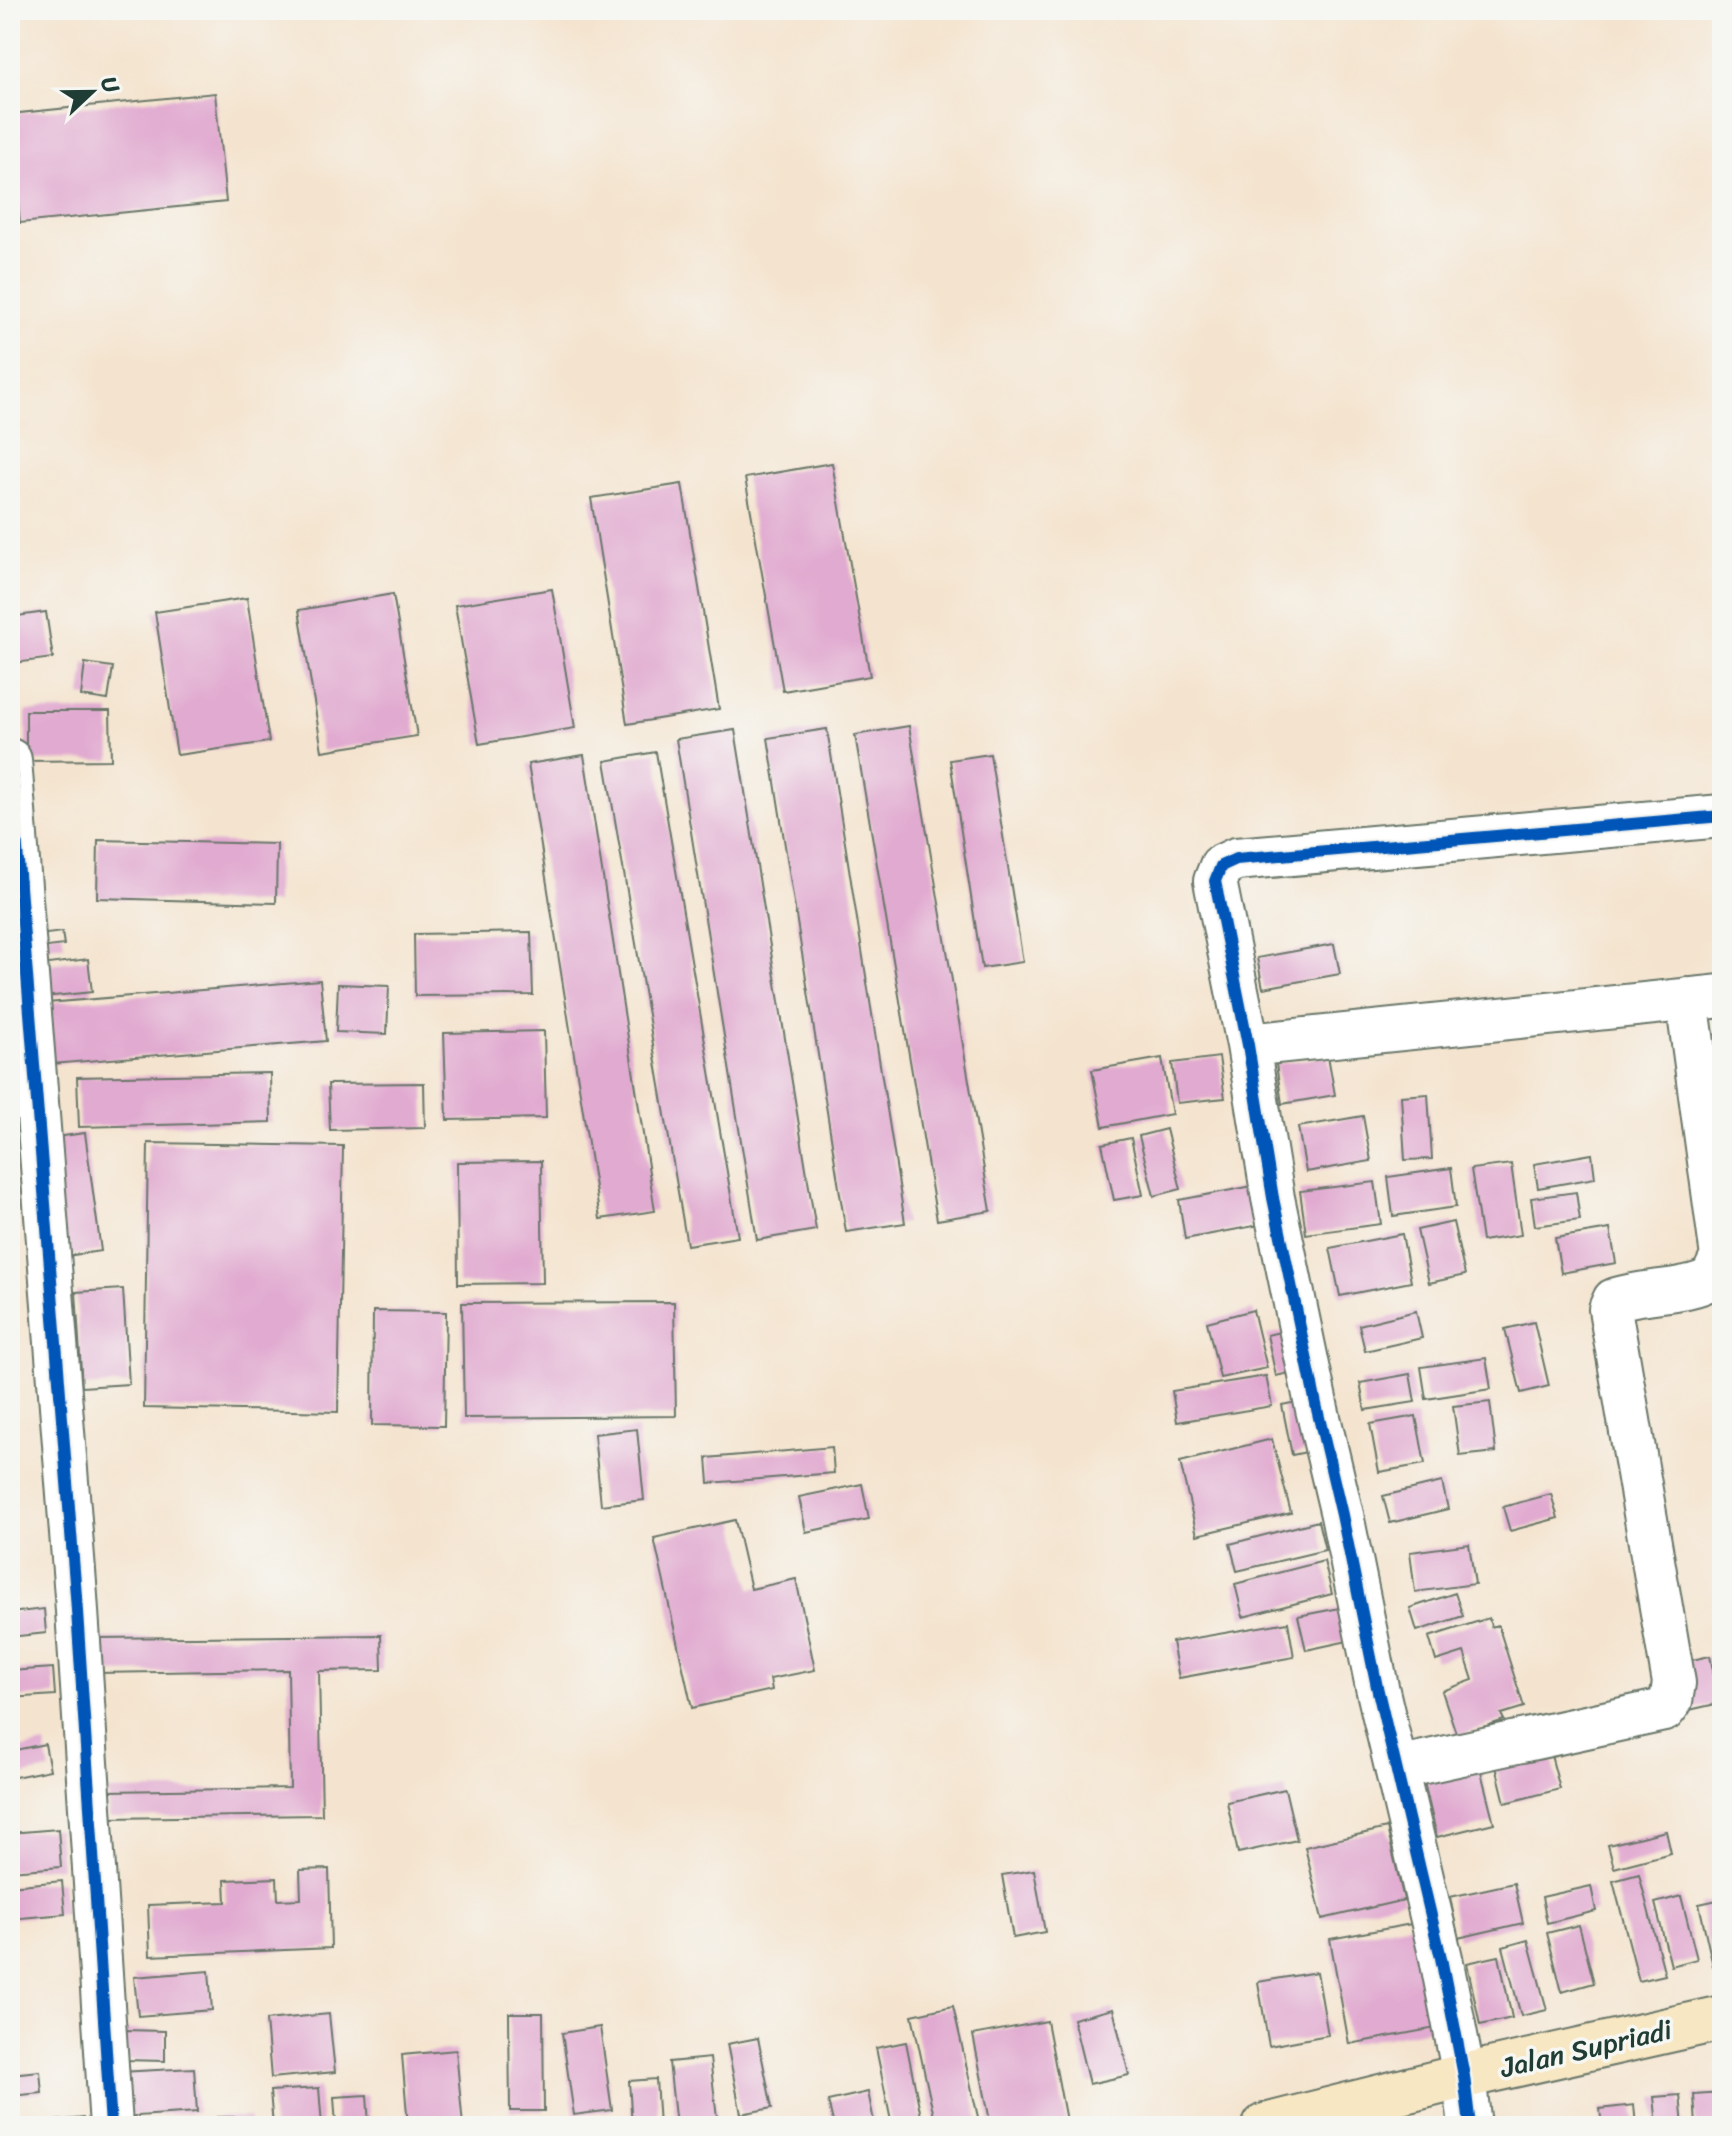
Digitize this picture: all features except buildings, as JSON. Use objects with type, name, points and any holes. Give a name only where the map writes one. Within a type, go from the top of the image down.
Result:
[{"type":"main road","name":"Jalan Supriadi","points":[[1265,2126],[1464,2076],[1722,2018]]},
{"type":"street","points":[[10,760],[76,1596],[111,2126]]},
{"type":"street","points":[[1470,2126],[1464,2076],[1441,1958],[1377,1687],[1317,1409],[1215,881],[1221,866],[1236,859],[1722,816]]},
{"type":"street","points":[[1248,1045],[1705,998],[1722,1257],[1711,1278],[1695,1285],[1627,1295],[1614,1300],[1610,1309],[1674,1683],[1671,1701],[1664,1710],[1397,1768]]},
{"type":"cycle path","points":[[10,760],[76,1596],[111,2126]]},
{"type":"cycle path","points":[[1470,2126],[1464,2076],[1441,1958],[1377,1687],[1273,1198],[1248,1045],[1215,881],[1221,866],[1236,859],[1722,816]]}]
